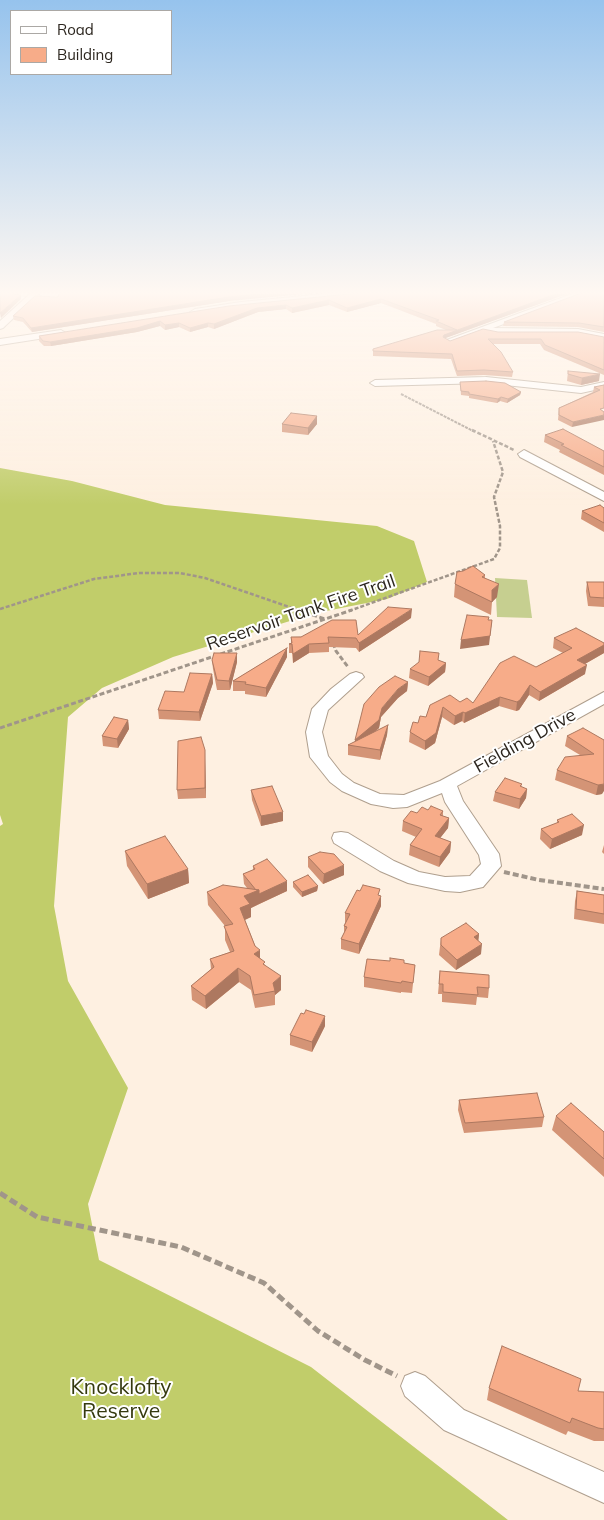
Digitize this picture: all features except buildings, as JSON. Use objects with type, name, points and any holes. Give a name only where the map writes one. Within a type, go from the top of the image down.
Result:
[{"type":"street","points":[[377,383],[486,380],[582,390],[604,385]]},
{"type":"street","points":[[524,454],[604,497]]},
{"type":"street","name":"Fielding Drive","points":[[356,677],[320,709],[315,721],[315,744],[319,757],[326,767],[348,787],[377,800],[407,801],[446,784],[604,697]]},
{"type":"street","points":[[342,838],[387,866],[430,882],[460,885],[476,882],[490,866],[489,854],[454,802],[450,789],[446,784]]},
{"type":"street","points":[[415,1386],[454,1420],[604,1488]]},
{"type":"path","points":[[377,383],[493,442],[524,454]]},
{"type":"path","name":"Reservoir Tank Fire Trail","points":[[0,728],[326,619],[494,559],[500,548],[500,526],[494,497],[502,472],[493,442]]},
{"type":"path","points":[[0,609],[94,579],[139,573],[180,573],[205,578],[326,619],[329,627]]},
{"type":"path","points":[[331,635],[336,651],[356,677]]},
{"type":"path","points":[[490,866],[508,874],[604,889]]},
{"type":"path","points":[[0,1193],[37,1217],[181,1247],[264,1283],[318,1331],[365,1360],[415,1386]]},
{"type":"green space","name":"Knocklofty Reserve","points":[[0,468],[72,481],[165,505],[377,526],[414,541],[427,582],[387,599],[316,613],[173,657],[102,688],[68,717],[54,906],[68,981],[128,1088],[88,1204],[99,1260],[311,1367],[508,1520],[0,1520],[0,826],[3,824],[0,815]]},
{"type":"green space","points":[[495,578],[527,580],[532,618],[497,617]]}]
